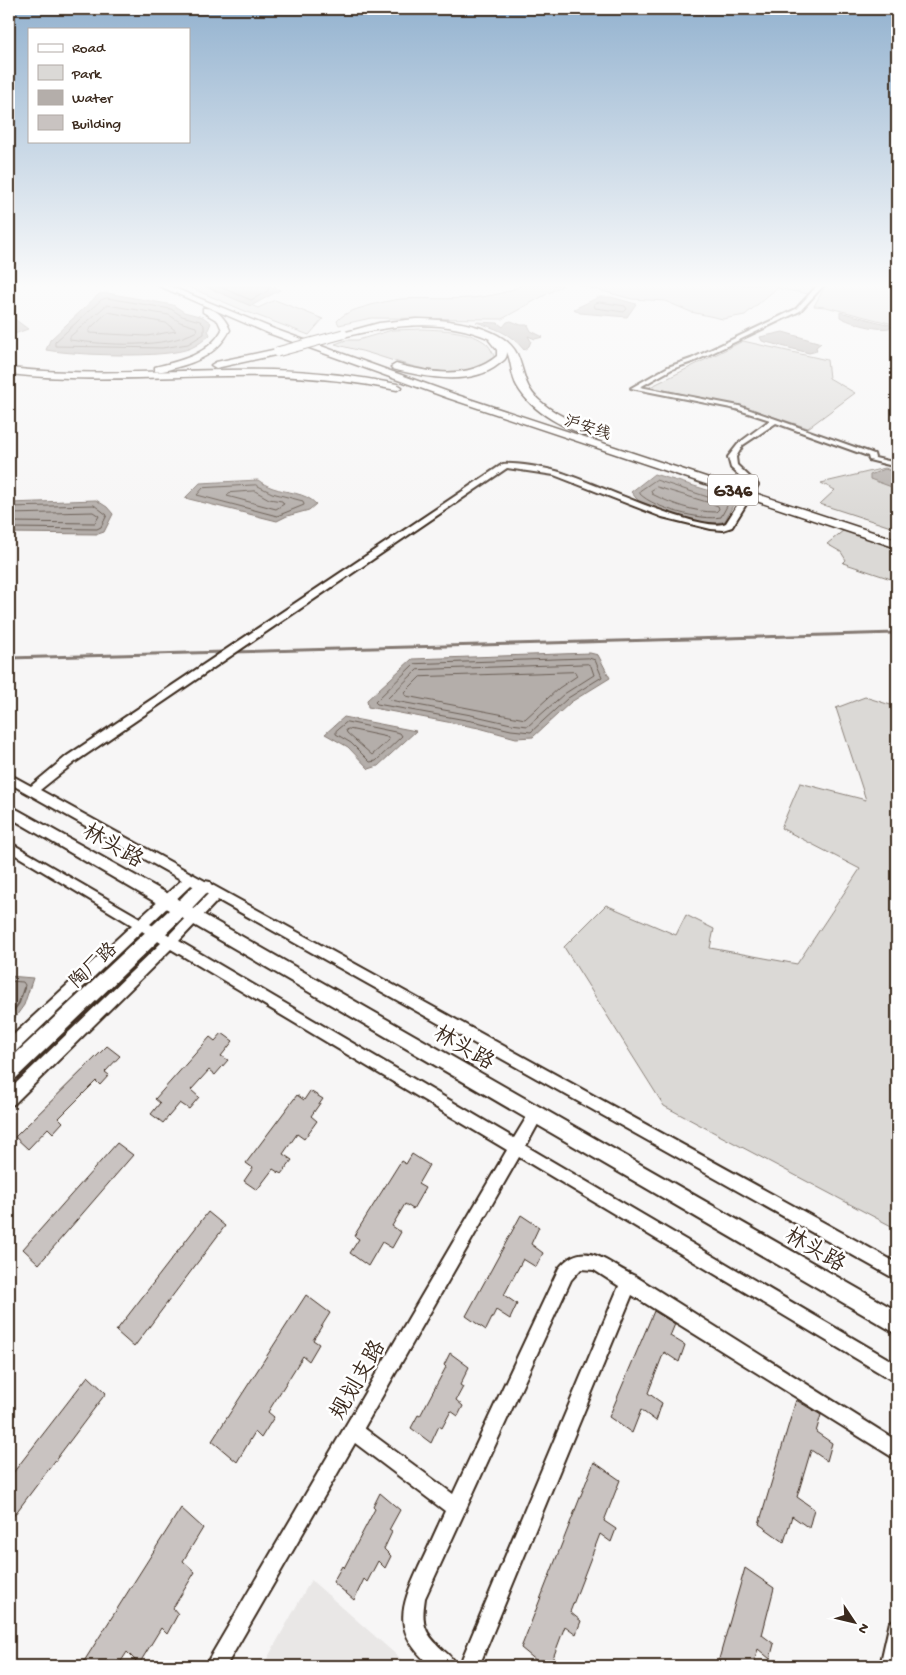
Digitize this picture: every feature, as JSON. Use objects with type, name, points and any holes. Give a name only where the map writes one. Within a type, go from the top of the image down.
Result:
[{"type":"highway","points":[[122,376],[175,363]]},
{"type":"highway","points":[[9,366],[53,372],[122,376],[202,370],[233,363]]},
{"type":"highway","name":"沪安线","points":[[357,363],[568,436],[897,537]]},
{"type":"highway","name":"沪安线","points":[[373,363],[461,395],[716,478],[749,492],[897,544]]},
{"type":"highway","points":[[384,363],[404,369],[443,374],[478,371],[494,363]]},
{"type":"highway","points":[[515,363],[521,385],[532,400],[549,413],[599,436],[716,478]]},
{"type":"highway","points":[[9,371],[73,378],[255,373],[358,379],[436,397],[568,436]]},
{"type":"main road","name":"林头路","points":[[9,810],[897,1323]]},
{"type":"main road","name":"陶厂路","points":[[9,1072],[204,887]]},
{"type":"street","points":[[684,363],[670,368],[634,388],[737,407],[872,455],[871,459],[897,465]]},
{"type":"street","points":[[32,791],[71,759],[506,466],[555,473],[665,515],[711,527],[723,528],[730,524],[754,484],[734,466],[732,457],[741,444],[775,420]]},
{"type":"street","points":[[9,778],[897,1272]]},
{"type":"street","points":[[9,846],[897,1374]]},
{"type":"street","points":[[9,1048],[156,933]]},
{"type":"street","points":[[9,1099],[136,977],[156,933]]},
{"type":"street","name":"规划支路","points":[[215,1666],[536,1115]]},
{"type":"street","points":[[446,1666],[420,1643],[414,1632],[412,1614],[415,1597],[565,1274],[579,1260],[588,1260],[598,1264],[629,1282],[897,1451]]},
{"type":"street","points":[[469,1666],[629,1282]]},
{"type":"street","points":[[352,1430],[456,1508]]},
{"type":"street","points":[[890,1666],[897,1629]]},
{"type":"shaded area","points":[[311,1580],[409,1666],[263,1666]]},
{"type":"green space","points":[[400,363],[485,363],[465,370],[450,372],[434,371]]},
{"type":"green space","points":[[698,363],[827,363],[829,378],[855,393],[808,428],[744,407],[650,387]]},
{"type":"green space","points":[[885,468],[897,472],[897,529],[820,504],[835,490],[821,483]]},
{"type":"green space","points":[[844,530],[897,549],[897,581],[843,563],[846,560],[841,552],[827,544]]},
{"type":"green space","points":[[865,697],[897,707],[897,1229],[664,1106],[564,947],[606,905],[676,935],[686,915],[714,929],[710,948],[797,964],[860,869],[781,828],[800,783],[866,800],[836,708]]},
{"type":"water","points":[[885,469],[897,473],[897,489],[870,479],[870,475]]},
{"type":"water","points":[[654,474],[714,492],[735,501],[725,521],[717,523],[694,521],[656,510],[639,501],[631,492]]},
{"type":"water","points":[[258,480],[273,488],[307,497],[316,504],[309,510],[277,521],[185,498],[200,483]]},
{"type":"water","points":[[96,500],[107,507],[113,514],[104,532],[98,534],[9,533],[9,503]]},
{"type":"water","points":[[590,653],[598,655],[610,678],[571,702],[533,737],[516,738],[479,728],[368,707],[367,700],[412,659]]},
{"type":"water","points":[[344,717],[416,731],[378,766],[369,769],[348,747],[325,734]]},
{"type":"water","points":[[9,976],[33,978],[24,1005],[9,1026]]},
{"type":"building","points":[[222,1033],[233,1041],[221,1056],[228,1060],[215,1075],[209,1070],[191,1090],[199,1097],[189,1109],[180,1103],[163,1123],[151,1114],[160,1103],[155,1099],[210,1037],[215,1041]]},
{"type":"building","points":[[107,1046],[120,1056],[105,1072],[109,1075],[100,1085],[96,1081],[59,1118],[63,1122],[53,1133],[48,1128],[28,1149],[15,1137]]},
{"type":"building","points":[[310,1091],[323,1099],[311,1116],[317,1121],[304,1139],[297,1134],[283,1154],[292,1160],[281,1174],[273,1169],[257,1190],[244,1181],[253,1168],[246,1163],[297,1095],[304,1100]]},
{"type":"building","points":[[117,1143],[133,1155],[39,1264],[23,1249]]},
{"type":"building","points":[[412,1154],[429,1165],[418,1184],[425,1188],[413,1209],[405,1204],[392,1226],[401,1232],[392,1248],[382,1242],[368,1266],[350,1253],[359,1239],[354,1236],[401,1161],[406,1164]]},
{"type":"building","points":[[208,1212],[225,1226],[134,1347],[116,1331]]},
{"type":"building","points":[[521,1215],[539,1227],[531,1244],[543,1253],[536,1267],[523,1259],[504,1295],[517,1304],[510,1319],[496,1310],[486,1330],[466,1316]]},
{"type":"building","points":[[306,1295],[330,1313],[313,1340],[319,1344],[309,1361],[303,1356],[268,1412],[274,1417],[261,1438],[255,1432],[237,1462],[212,1441]]},
{"type":"building","points":[[654,1311],[675,1324],[670,1336],[685,1345],[679,1362],[664,1352],[648,1393],[662,1403],[656,1421],[641,1410],[632,1433],[609,1417]]},
{"type":"building","points":[[450,1353],[469,1367],[460,1385],[463,1387],[456,1400],[463,1406],[458,1416],[451,1411],[442,1428],[439,1426],[431,1443],[411,1428],[418,1415],[420,1416],[446,1367],[444,1365]]},
{"type":"building","points":[[88,1376],[106,1393],[9,1522],[9,1478]]},
{"type":"building","points":[[796,1400],[821,1415],[816,1432],[832,1443],[827,1461],[811,1450],[797,1497],[814,1509],[809,1528],[792,1516],[784,1542],[759,1524]]},
{"type":"building","points":[[594,1462],[620,1480],[604,1521],[616,1529],[611,1542],[600,1534],[570,1612],[581,1621],[576,1634],[565,1626],[550,1666],[543,1666],[521,1648]]},
{"type":"building","points":[[380,1493],[400,1510],[389,1530],[392,1532],[384,1549],[391,1556],[385,1568],[378,1561],[367,1582],[364,1579],[354,1600],[333,1582],[342,1566],[344,1568],[375,1509],[373,1507]]},
{"type":"building","points":[[181,1508],[203,1528],[183,1561],[195,1572],[173,1608],[178,1614],[167,1634],[161,1628],[139,1664],[127,1652],[118,1666],[81,1666]]},
{"type":"building","points":[[745,1568],[774,1588],[762,1635],[774,1644],[770,1659],[758,1649],[753,1666],[717,1666]]},
{"type":"waterway","points":[[232,652],[897,633]]},
{"type":"waterway","points":[[9,658],[225,652]]}]
